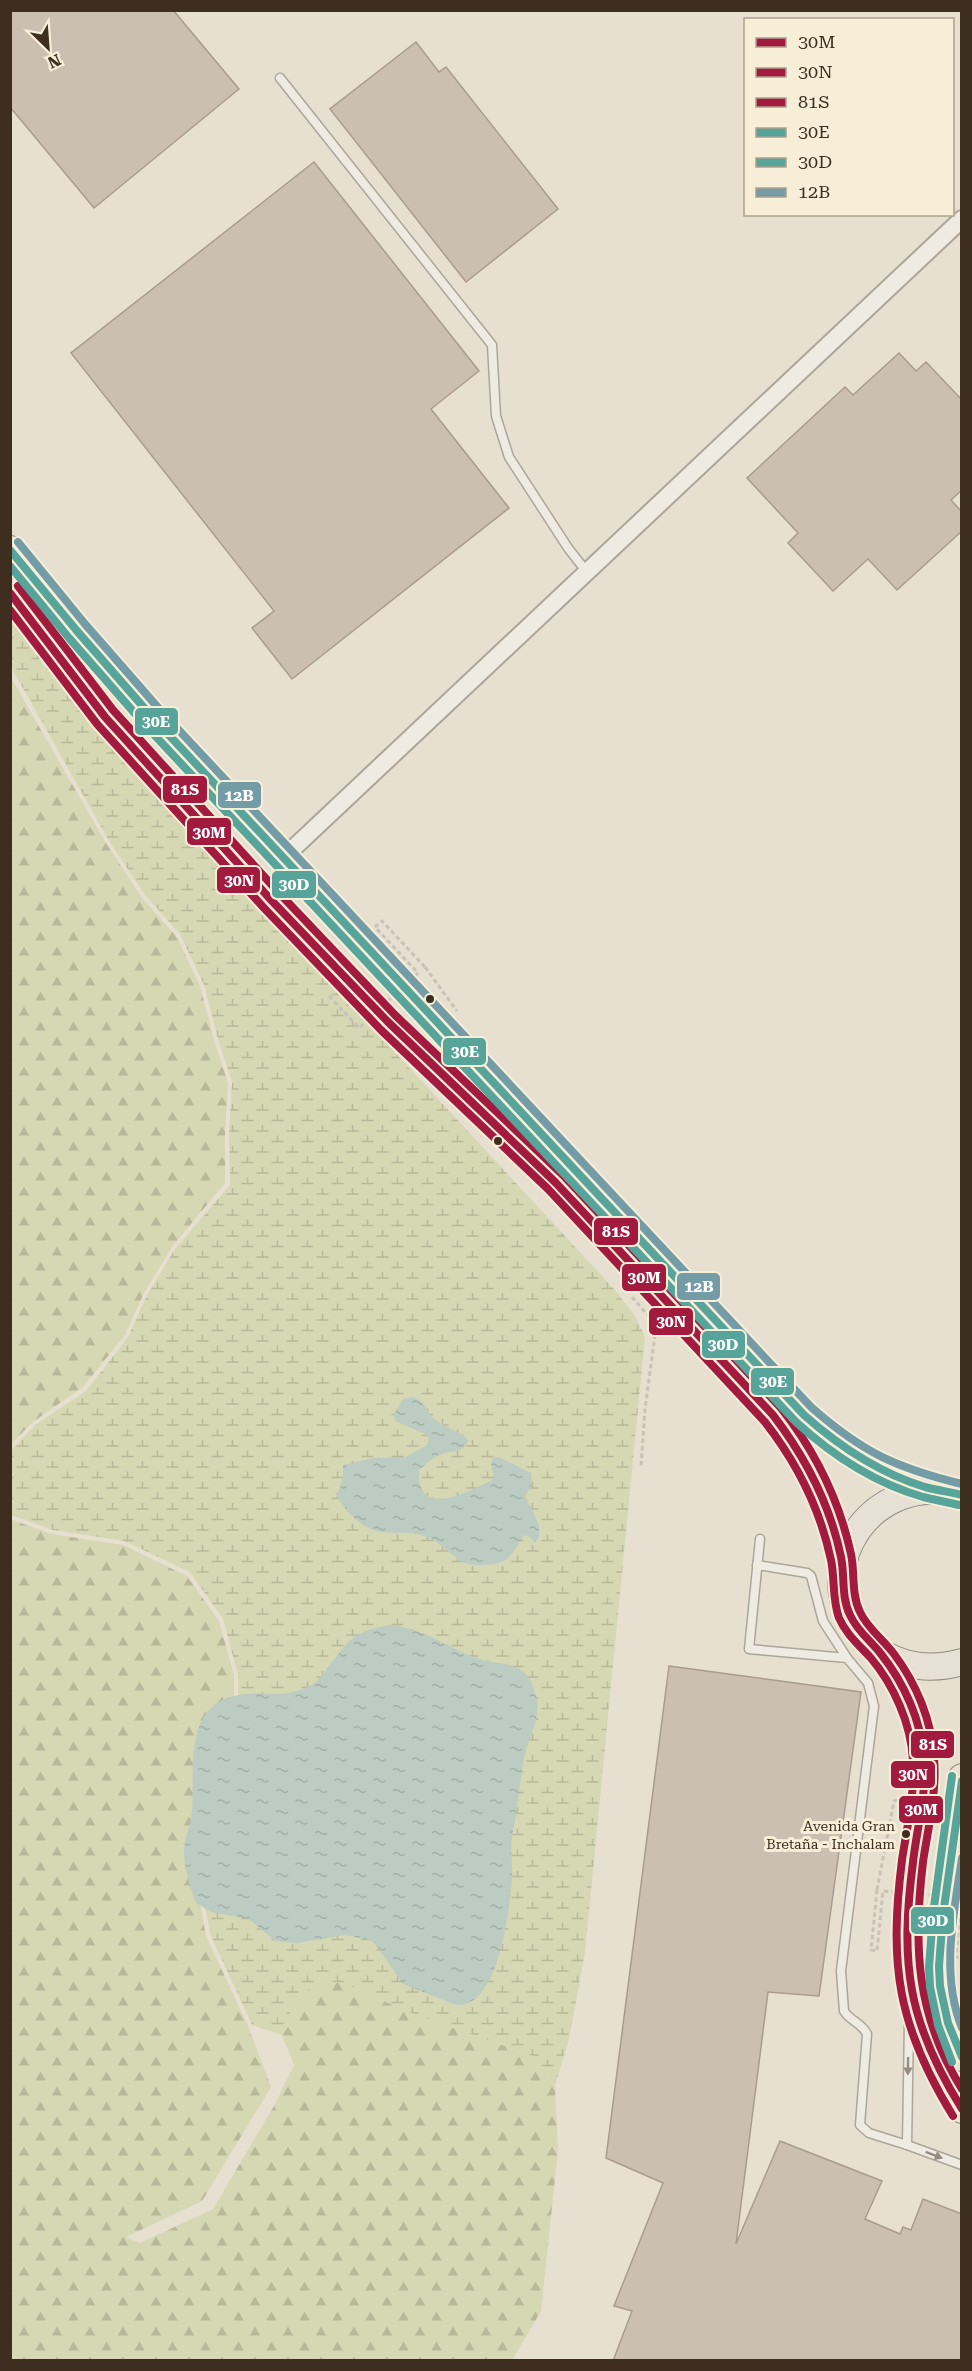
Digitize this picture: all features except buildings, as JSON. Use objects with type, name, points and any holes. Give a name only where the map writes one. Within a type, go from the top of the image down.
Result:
[{"type":"main road","points":[[10,549],[77,632],[138,702],[804,1414],[832,1440],[862,1460],[891,1474],[950,1493]]},
{"type":"main road","points":[[10,592],[105,717],[298,928],[396,1029],[555,1182],[773,1415],[795,1444],[816,1480],[832,1521],[843,1565]]},
{"type":"main road","points":[[284,857],[281,870],[282,886],[298,928]]},
{"type":"main road","points":[[950,1493],[908,1493],[880,1506],[856,1532],[846,1553],[842,1586],[846,1607],[862,1635],[877,1649],[899,1662],[924,1667],[962,1662]]},
{"type":"main road","points":[[877,1649],[897,1680],[919,1731],[924,1759],[906,1922],[910,1987],[914,2010],[940,2075],[962,2110]]},
{"type":"main road","points":[[962,1777],[943,1915],[939,1966],[945,2014],[962,2058]]},
{"type":"street","points":[[284,857],[962,219]]},
{"type":"lane","points":[[280,78],[492,345],[496,416],[509,457],[568,548],[586,571]]},
{"type":"lane","points":[[760,1539],[749,1648],[847,1658]]},
{"type":"lane","points":[[757,1565],[807,1573],[811,1576],[823,1621],[847,1658],[867,1683],[874,1706],[841,1971],[842,2001],[847,2016],[862,2026],[867,2034],[860,2125],[868,2133],[962,2166]]},
{"type":"lane","points":[[907,2145],[910,1987]]},
{"type":"path","points":[[329,996],[359,1028],[418,973],[375,927],[382,921],[425,967]]},
{"type":"path","points":[[628,1290],[633,1300],[651,1320],[655,1335],[645,1408],[641,1467]]},
{"type":"path","points":[[921,1799],[894,1801],[877,1890],[872,1950],[878,1951],[883,1891],[961,1898],[956,1957],[962,1958]]},
{"type":"green space","points":[[10,616],[129,765],[615,1290],[635,1316],[645,1337],[585,1952],[569,2039],[555,2086],[536,2057],[411,2013],[348,1985],[320,1979],[294,2002],[282,2035],[252,2025],[210,1934],[197,1860],[239,1725],[238,1675],[223,1619],[190,1572],[124,1541],[53,1530],[11,1515],[11,1450],[35,1425],[86,1391],[128,1337],[147,1295],[175,1249],[230,1185],[229,1134],[232,1082],[204,985],[180,934],[145,895],[109,841],[11,667]]},
{"type":"green space","points":[[10,676],[106,843],[142,898],[177,937],[200,986],[228,1083],[225,1183],[172,1247],[144,1293],[125,1335],[83,1387],[33,1422],[11,1444]]},
{"type":"green space","points":[[10,1519],[52,1534],[123,1545],[187,1576],[219,1621],[234,1675],[234,1724],[192,1860],[206,1936],[248,2026],[271,2087],[202,2201],[126,2237],[140,2243],[213,2209],[275,2104],[294,2065],[282,2035],[294,2002],[320,1979],[348,1985],[411,2013],[536,2057],[555,2086],[558,2151],[541,2311],[512,2360],[11,2360]]},
{"type":"water","points":[[413,1397],[422,1403],[435,1420],[460,1433],[468,1440],[460,1450],[439,1455],[419,1470],[420,1485],[426,1494],[434,1498],[457,1496],[491,1481],[494,1476],[491,1464],[493,1458],[499,1457],[531,1473],[532,1485],[525,1496],[539,1525],[539,1537],[535,1543],[530,1537],[524,1535],[509,1557],[499,1563],[470,1564],[422,1535],[382,1532],[368,1528],[345,1508],[337,1496],[343,1478],[343,1465],[373,1458],[406,1457],[427,1445],[429,1439],[425,1434],[395,1421],[394,1414],[403,1399]]},
{"type":"water","points":[[389,1625],[425,1634],[470,1656],[519,1669],[530,1679],[537,1699],[537,1716],[525,1755],[512,1836],[511,1891],[505,1932],[492,1974],[483,1991],[471,2002],[456,2005],[403,1984],[376,1945],[370,1940],[345,1935],[297,1943],[275,1941],[249,1919],[211,1912],[196,1903],[186,1870],[184,1846],[191,1819],[196,1735],[202,1720],[211,1708],[236,1695],[280,1694],[302,1690],[317,1680],[353,1638],[366,1631]]},
{"type":"transit line","name":"12B","points":[[18,542],[85,624],[161,711],[811,1407],[847,1436],[881,1456],[918,1472],[962,1484]]},
{"type":"transit line","name":"30E","points":[[10,550],[153,718],[804,1415],[832,1438],[876,1467],[925,1487],[962,1495]]},
{"type":"transit line","name":"30D","points":[[10,566],[145,725],[796,1422],[840,1457],[871,1476],[923,1497],[959,1505]]},
{"type":"transit line","name":"81S","points":[[18,586],[113,710],[280,894],[395,1015],[563,1175],[781,1408],[805,1441],[824,1476],[840,1514],[851,1554],[855,1598],[860,1612],[902,1665],[922,1703],[930,1730],[935,1771],[920,1893],[919,1951],[927,2007],[935,2034],[962,2089]]},
{"type":"transit line","name":"30M","points":[[10,593],[105,717],[272,901],[388,1022],[555,1182],[773,1415],[796,1448],[815,1482],[830,1518],[841,1557],[845,1601],[850,1615],[856,1626],[881,1654],[897,1677],[910,1703],[919,1730],[925,1771],[909,1898],[908,1961],[919,2019],[929,2047],[962,2109]]},
{"type":"transit line","name":"30N","points":[[10,610],[97,724],[264,908],[381,1030],[548,1189],[765,1422],[777,1438],[806,1487],[821,1522],[831,1560],[835,1604],[839,1618],[849,1634],[887,1680],[900,1706],[909,1733],[912,1746],[913,1785],[898,1897],[898,1963],[909,2022],[934,2083],[953,2116]]},
{"type":"transit line","name":"30D","points":[[952,1776],[933,1914],[929,1967],[930,1987],[938,2025],[952,2062]]},
{"type":"transit line","name":"30E","points":[[962,1781],[943,1915],[939,1966],[940,1986],[948,2023],[962,2057]]},
{"type":"transit line","name":"12B","points":[[962,1858],[953,1922],[950,1965],[955,2007],[962,2028]]},
{"type":"place","name":"Avenida Gran Bretaña - Inchalam","points":[[906,1834]]}]
